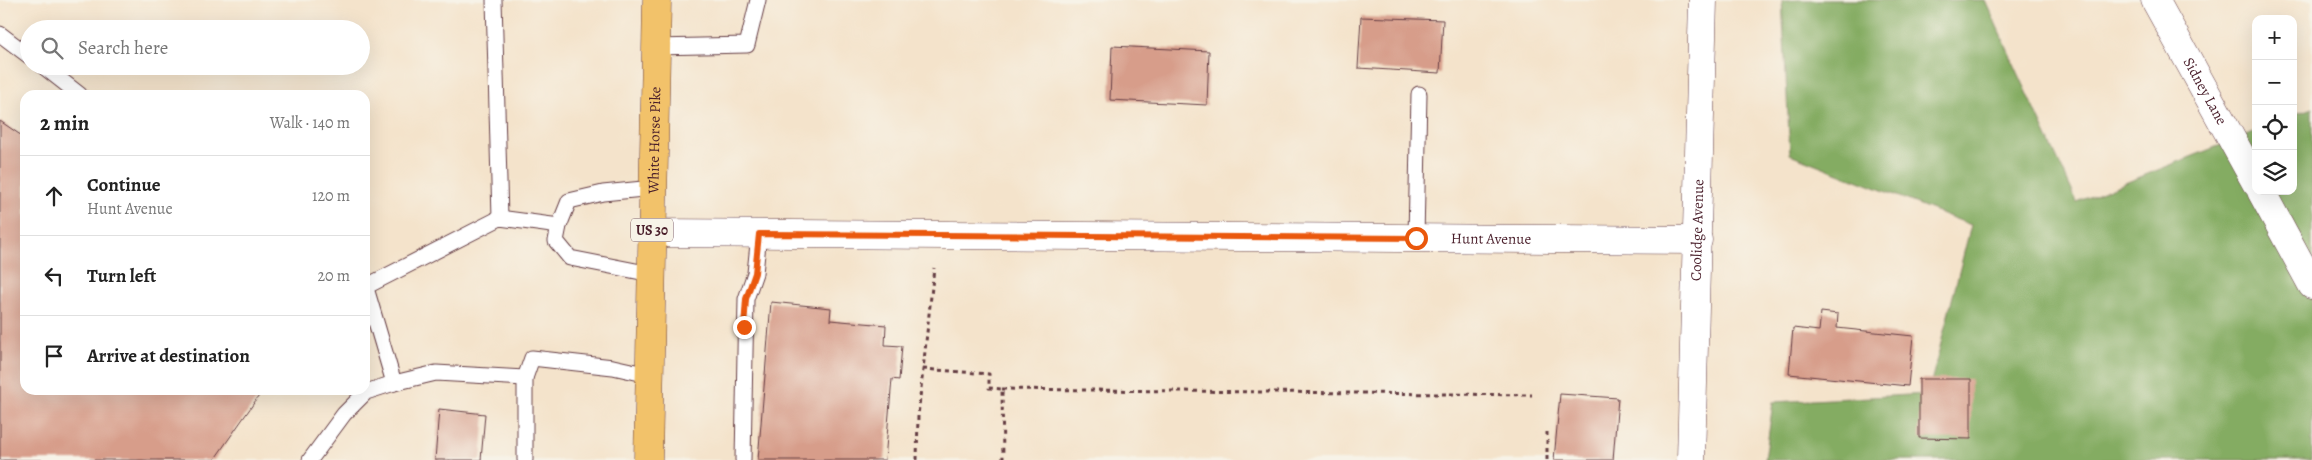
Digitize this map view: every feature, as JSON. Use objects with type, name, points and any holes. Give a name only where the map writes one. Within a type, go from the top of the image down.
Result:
[{"type":"highway","name":"White Horse Pike","points":[[648,460],[657,0]]},
{"type":"street","name":"Coolidge Avenue","points":[[1692,460],[1703,0]]},
{"type":"street","name":"Sidney Lane","points":[[2156,0],[2252,175]]},
{"type":"street","points":[[2262,195],[2312,285]]},
{"type":"street","name":"Hunt Avenue","points":[[652,233],[1698,240]]},
{"type":"lane","points":[[494,0],[500,218]]},
{"type":"lane","points":[[656,47],[747,45],[758,0]]},
{"type":"lane","points":[[0,34],[20,49]]},
{"type":"lane","points":[[54,75],[73,90]]},
{"type":"lane","points":[[1416,238],[1418,94]]},
{"type":"lane","points":[[651,274],[570,258],[556,241],[559,226],[569,201],[603,193],[653,188]]},
{"type":"lane","points":[[370,285],[500,218],[559,226]]},
{"type":"lane","points":[[743,460],[746,299],[755,273],[759,234]]},
{"type":"lane","points":[[370,301],[394,383]]},
{"type":"lane","points":[[525,460],[525,378],[532,358],[613,367],[649,375]]},
{"type":"lane","points":[[370,391],[436,373],[525,378]]},
{"type":"lane","points":[[310,460],[344,414],[363,395]]},
{"type":"path","points":[[917,460],[918,416],[938,235]]},
{"type":"path","points":[[924,368],[989,374],[989,388],[1002,389],[1532,394]]},
{"type":"path","points":[[1002,389],[1003,460]]},
{"type":"path","points":[[1547,431],[1547,460]]},
{"type":"green space","points":[[1782,0],[1985,0],[2077,202],[2252,133],[2252,195],[2297,195],[2297,114],[2312,108],[2312,460],[1765,460],[1773,402],[1928,394],[1971,225],[1790,154]]},
{"type":"building","points":[[1361,17],[1443,20],[1440,73],[1358,68]]},
{"type":"building","points":[[1112,46],[1209,51],[1207,105],[1110,100]]},
{"type":"building","points":[[0,121],[20,135],[20,395],[260,395],[214,460],[0,460]]},
{"type":"building","points":[[771,302],[831,308],[830,320],[886,325],[885,345],[902,346],[899,380],[892,379],[885,460],[758,460]]},
{"type":"building","points":[[1821,312],[1838,314],[1837,328],[1913,336],[1908,386],[1789,374],[1793,328],[1819,331]]},
{"type":"building","points":[[1919,379],[1971,379],[1971,439],[1919,438]]},
{"type":"building","points":[[1560,394],[1618,398],[1613,460],[1554,460]]},
{"type":"building","points":[[439,409],[485,414],[481,460],[435,460]]},
{"type":"route","points":[[744,327],[746,299],[755,273],[759,234],[1416,238]]}]
